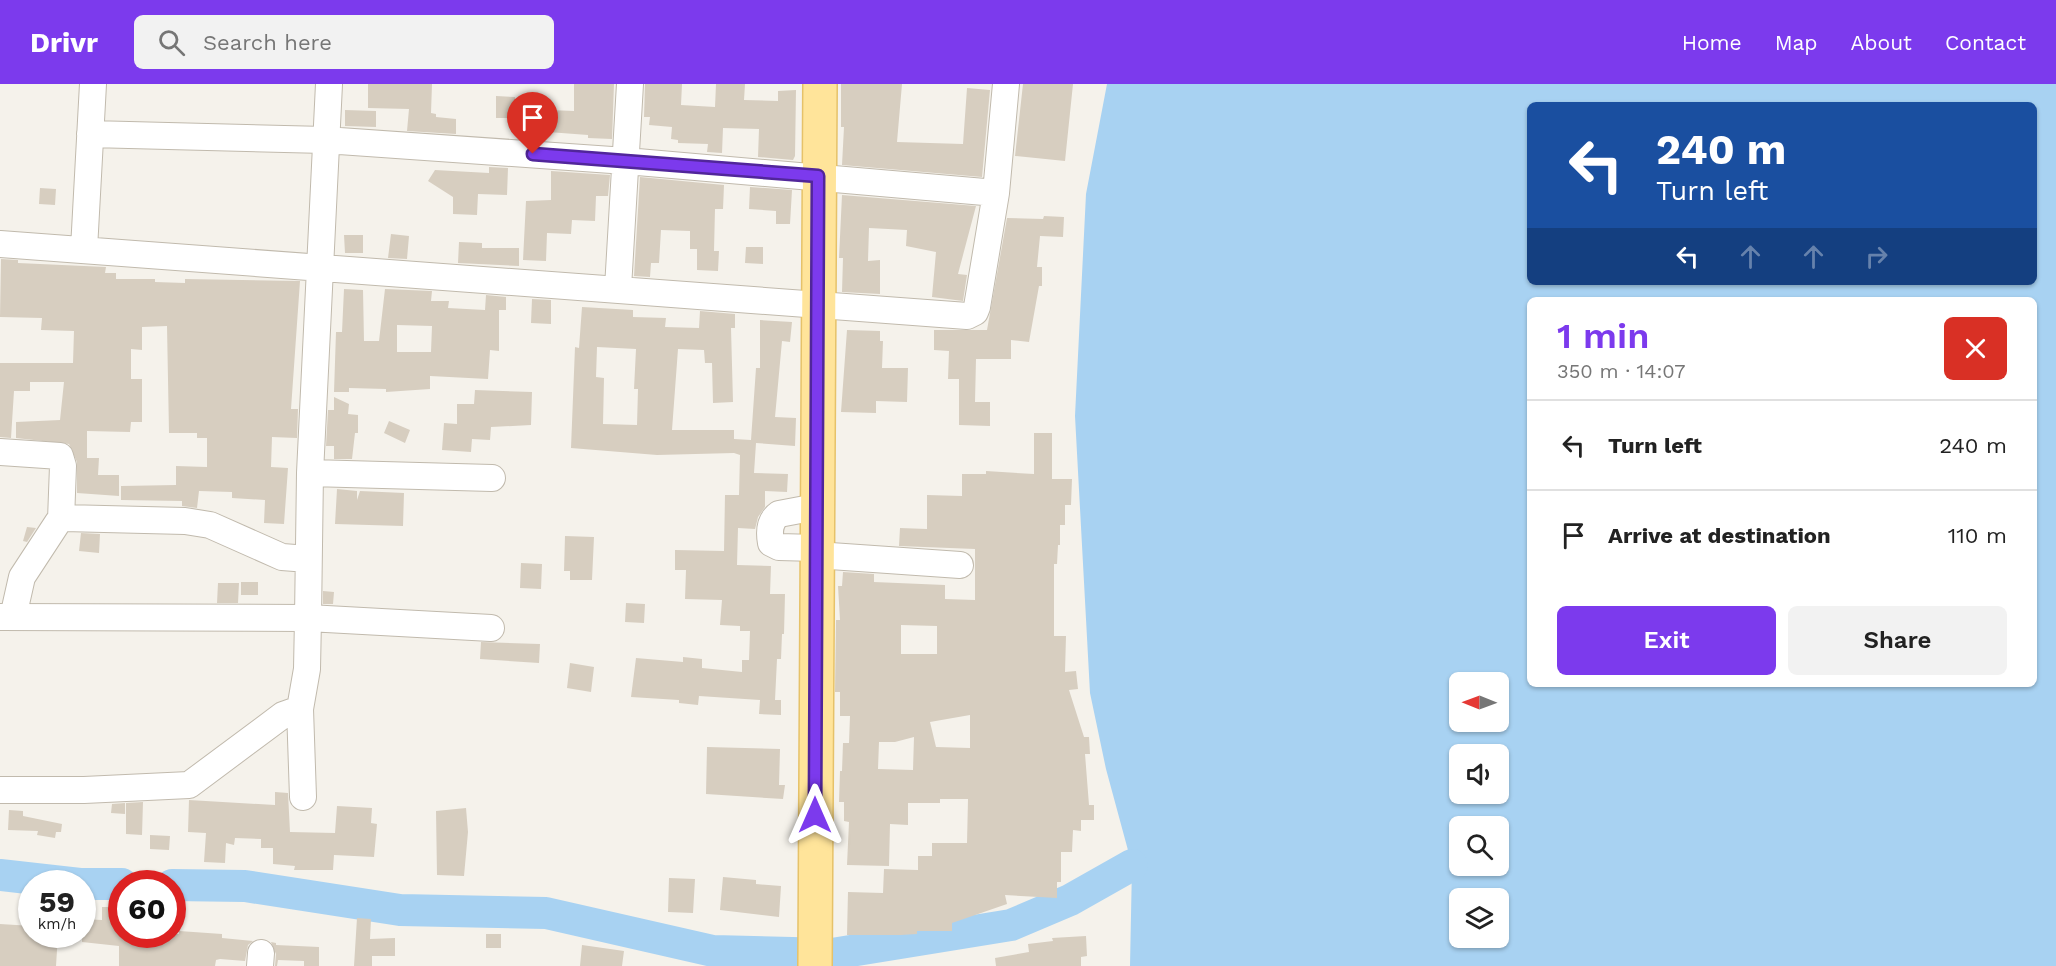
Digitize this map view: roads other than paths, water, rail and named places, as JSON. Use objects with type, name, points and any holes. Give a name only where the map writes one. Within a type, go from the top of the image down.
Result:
[{"type":"main road","points":[[815,966],[816,303],[820,84]]},
{"type":"street","points":[[84,249],[93,84]]},
{"type":"street","points":[[303,797],[300,709],[307,669],[310,473],[329,84]]},
{"type":"street","points":[[618,288],[630,84]]},
{"type":"street","points":[[0,244],[618,288],[963,316],[972,314],[977,307],[996,193],[1006,84]]},
{"type":"street","points":[[90,134],[325,140],[818,176],[996,193]]},
{"type":"street","points":[[0,452],[60,456],[63,466],[61,520],[22,577],[7,617],[308,618],[491,628]]},
{"type":"street","points":[[310,473],[492,478]]},
{"type":"street","points":[[816,507],[774,517],[769,531],[771,543],[779,547],[816,552],[960,565]]},
{"type":"street","points":[[61,520],[72,518],[194,522],[232,532],[262,550],[282,557],[308,558]]},
{"type":"street","points":[[0,790],[94,789],[189,784],[283,715],[300,709]]},
{"type":"water","points":[[1107,84],[2056,84],[2056,966],[1130,966],[1132,865],[1106,769],[1090,693],[1075,416],[1086,194]]},
{"type":"waterway","points":[[186,885],[245,886],[400,910],[546,913],[713,951],[832,954],[1011,925],[1070,900],[1132,865]]},
{"type":"waterway","points":[[0,875],[18,877]]},
{"type":"waterway","points":[[96,884],[108,884]]}]
